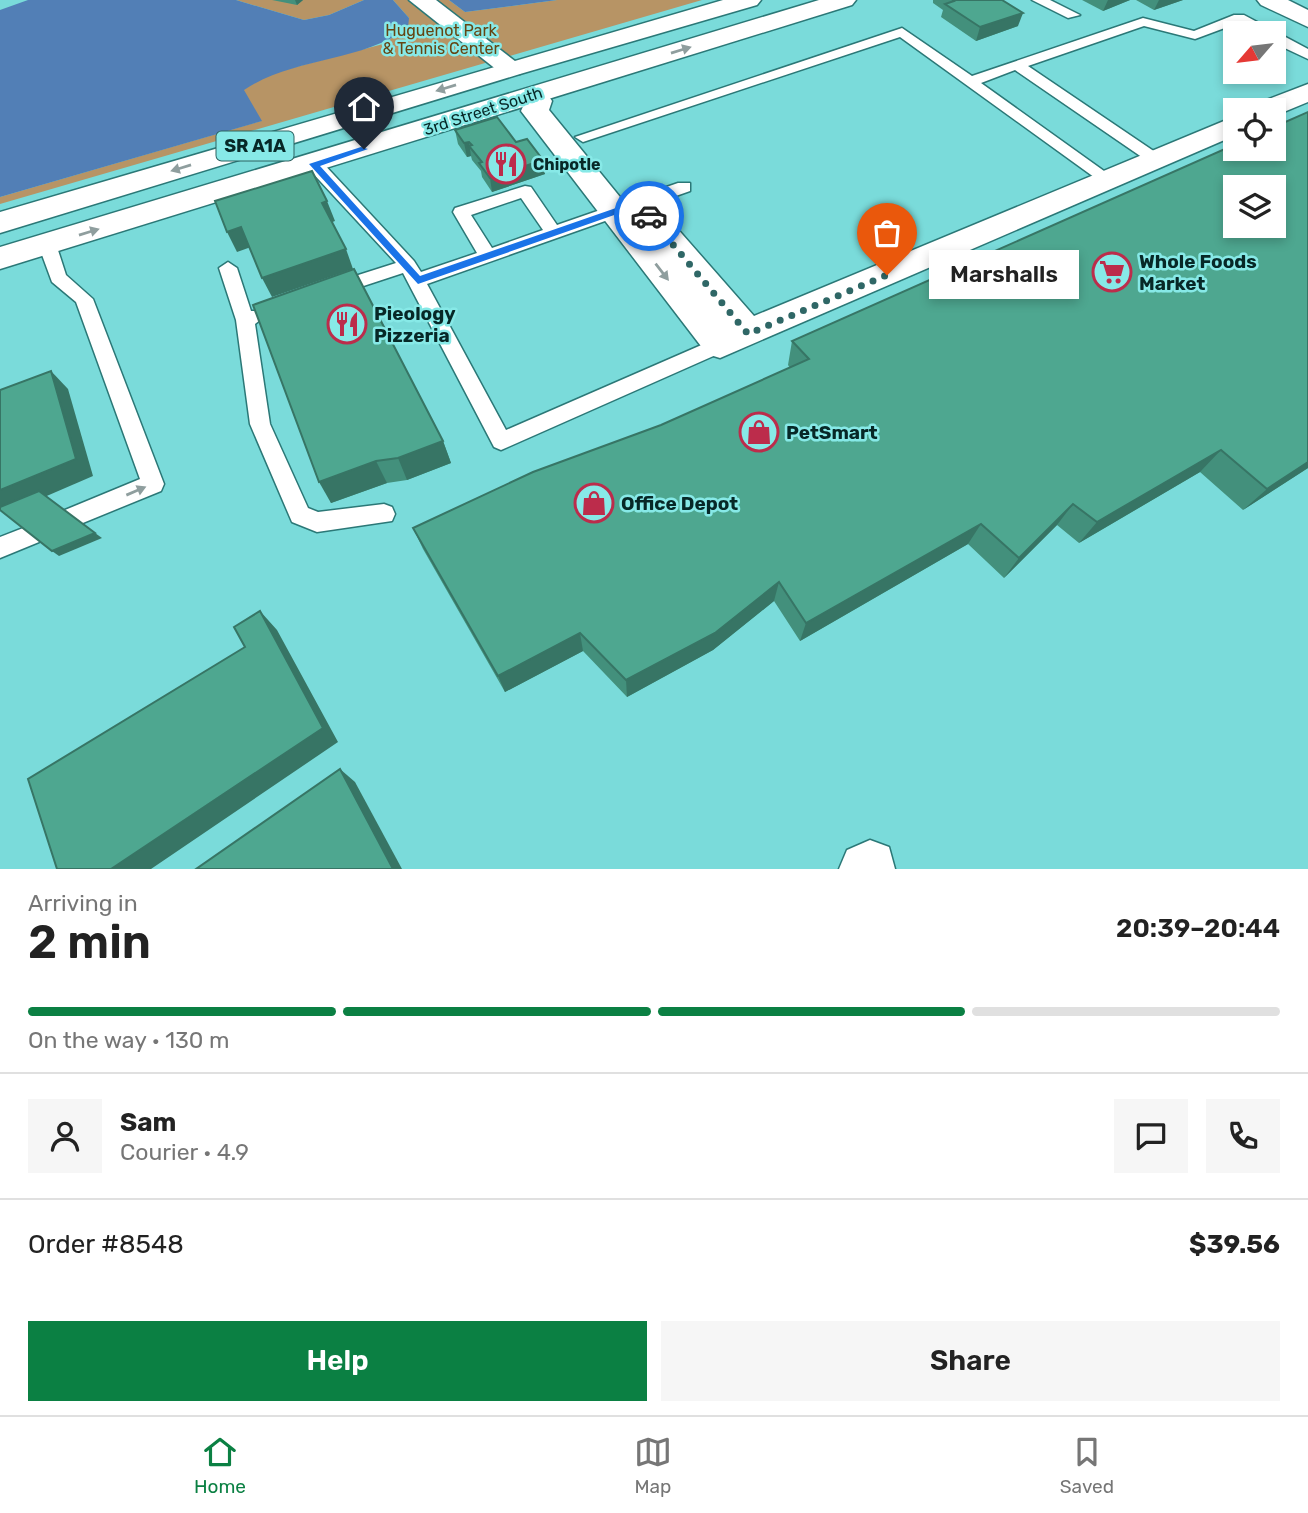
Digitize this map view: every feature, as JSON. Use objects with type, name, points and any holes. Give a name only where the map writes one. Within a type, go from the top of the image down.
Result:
[{"type":"main road","points":[[389,141],[401,124],[487,96],[504,87],[511,68],[421,0]]},
{"type":"main road","name":"3rd Street South","points":[[0,223],[511,68],[749,0]]},
{"type":"main road","name":"3rd Street South","points":[[0,258],[536,98],[845,0]]},
{"type":"main road","points":[[1269,0],[1308,20]]},
{"type":"main road","points":[[655,28],[649,43],[542,77],[534,83],[536,111],[627,208],[734,340],[1223,130]]},
{"type":"main road","points":[[1286,101],[1308,92]]},
{"type":"main road","points":[[536,98],[556,105],[583,137],[627,208]]},
{"type":"lane","points":[[1039,0],[1073,15]]},
{"type":"lane","points":[[970,82],[1143,22],[1195,35],[1223,24]]},
{"type":"lane","points":[[583,137],[902,32],[1105,180]]},
{"type":"lane","points":[[1286,43],[1308,55]]},
{"type":"lane","points":[[1017,65],[1155,159]]},
{"type":"lane","points":[[314,164],[413,273],[501,441],[734,340]]},
{"type":"lane","points":[[320,295],[488,256],[684,187]]},
{"type":"lane","points":[[488,256],[461,212],[525,191],[554,233]]},
{"type":"lane","points":[[47,244],[58,278],[84,299],[153,484],[74,517]]},
{"type":"lane","points":[[228,268],[245,320],[260,424],[300,515],[317,522],[384,514]]},
{"type":"lane","points":[[245,320],[270,311]]},
{"type":"lane","points":[[0,548],[31,535]]},
{"type":"green space","name":"Huguenot Park & Tennis Center","points":[[236,0],[364,0],[329,15],[304,20]]},
{"type":"green space","name":"Huguenot Park & Tennis Center","points":[[393,0],[449,0],[465,12],[557,0],[702,0],[0,204],[0,197],[261,121],[243,90],[265,75],[387,43],[409,18]]},
{"type":"water","points":[[28,0],[236,0],[304,20],[329,15],[364,0],[393,0],[409,18],[408,28],[369,48],[283,71],[244,90],[262,121],[0,197],[0,10]]},
{"type":"water","points":[[449,0],[557,0],[465,12]]},
{"type":"building","points":[[953,0],[1002,0],[1023,13],[980,27],[945,4]]},
{"type":"building","points":[[1308,112],[1308,462],[1267,489],[1221,450],[1097,522],[1073,504],[1019,558],[981,524],[806,623],[779,582],[715,633],[626,680],[580,633],[498,676],[413,528],[533,472],[661,425],[809,359],[792,341],[1223,150],[1223,161],[1286,161],[1286,122]]},
{"type":"building","name":"Chipotle","points":[[497,117],[516,142],[527,139],[543,160],[490,178],[469,146],[472,145],[469,142],[464,143],[455,130]]},
{"type":"building","points":[[312,171],[327,201],[322,203],[346,249],[262,278],[241,227],[227,232],[215,201]]},
{"type":"building","points":[[354,269],[443,441],[319,482],[253,305]]},
{"type":"building","points":[[51,371],[76,459],[0,490],[0,390]]},
{"type":"building","points":[[39,491],[95,533],[52,551],[0,510],[0,507]]},
{"type":"building","points":[[260,611],[323,728],[111,869],[57,869],[28,779],[245,647],[234,627]]},
{"type":"building","points":[[340,769],[393,869],[196,869]]},
{"type":"way so far","points":[[649,216],[748,334],[887,275]]},
{"type":"place","name":"Chipotle","points":[[506,164]]},
{"type":"place","name":"Whole Foods Market","points":[[1112,272]]},
{"type":"place","name":"Marshalls","points":[[887,275]]},
{"type":"place","name":"Pieology Pizzeria","points":[[347,324]]},
{"type":"place","name":"PetSmart","points":[[759,432]]},
{"type":"place","name":"Office Depot","points":[[594,503]]},
{"type":"route","points":[[364,149],[314,164],[408,265],[418,280],[639,203],[649,216]]}]
